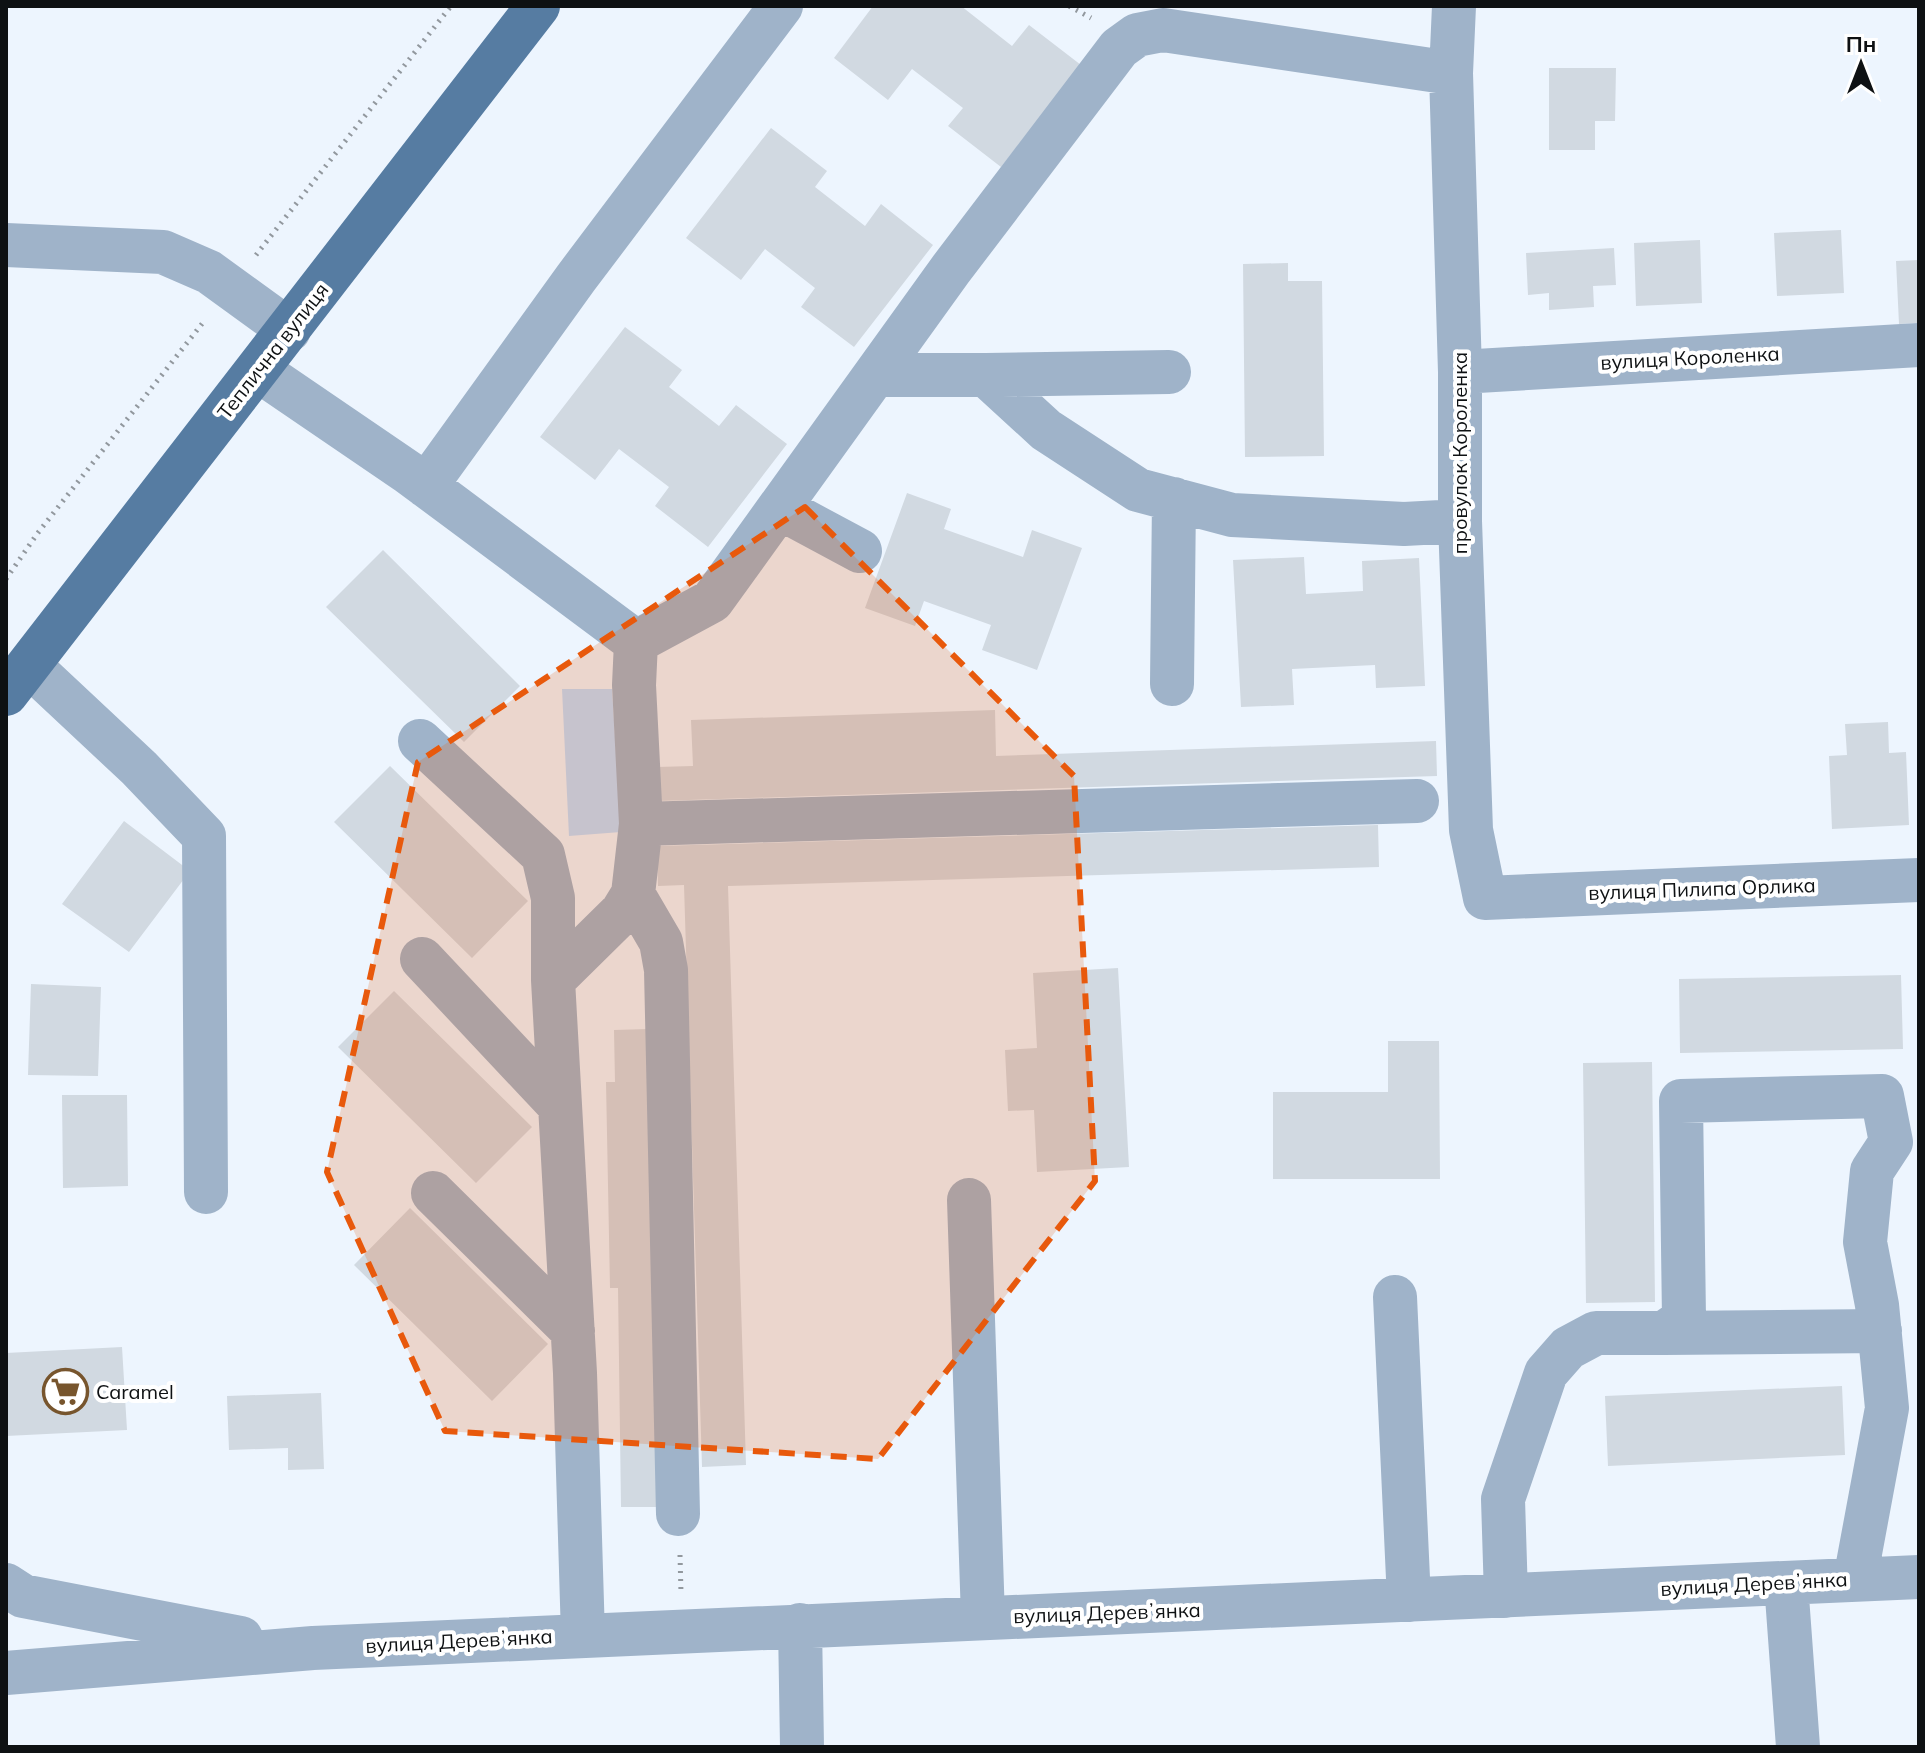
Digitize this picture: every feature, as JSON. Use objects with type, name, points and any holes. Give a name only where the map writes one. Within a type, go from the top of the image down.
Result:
[{"type":"main road","name":"Теплична вулиця","points":[[18,680],[538,6]]},
{"type":"street","points":[[426,486],[576,278],[781,6]]},
{"type":"street","name":"провулок Короленка","points":[[1454,6],[1451,73],[1460,372],[1460,521],[1471,830],[1485,898]]},
{"type":"street","points":[[636,642],[712,601],[1113,53],[1137,35],[1163,30],[1451,73]]},
{"type":"street","points":[[6,245],[163,252],[209,272],[289,330]]},
{"type":"street","name":"вулиця Короленка","points":[[1460,372],[1919,345]]},
{"type":"street","points":[[258,370],[426,486],[636,642]]},
{"type":"street","points":[[876,375],[1169,372]]},
{"type":"street","points":[[986,375],[1046,430],[1138,490],[1232,515],[1404,524],[1460,521]]},
{"type":"street","points":[[1172,684],[1174,499]]},
{"type":"street","points":[[780,508],[860,551]]},
{"type":"street","points":[[553,980],[622,912],[633,894],[641,824],[636,642]]},
{"type":"street","points":[[18,680],[139,768],[204,836],[206,1192]]},
{"type":"street","points":[[420,741],[543,855],[553,898],[553,980],[573,1331],[583,1636]]},
{"type":"street","points":[[641,824],[1417,801]]},
{"type":"street","name":"вулиця Пилипа Орлика","points":[[1485,898],[1919,880]]},
{"type":"street","points":[[633,894],[661,942],[666,970],[678,1514]]},
{"type":"street","points":[[422,959],[559,1105]]},
{"type":"street","points":[[1664,1333],[1684,1319],[1681,1101],[1882,1096],[1891,1142],[1872,1171],[1865,1242],[1880,1331],[1887,1408],[1855,1580]]},
{"type":"street","points":[[433,1193],[573,1331]]},
{"type":"street","points":[[969,1200],[983,1618]]},
{"type":"street","points":[[1395,1297],[1409,1600]]},
{"type":"street","points":[[1506,1596],[1503,1499],[1546,1373],[1568,1348],[1596,1333],[1880,1331]]},
{"type":"street","name":"вулиця Деревʼянка","points":[[294,1649],[1919,1577]]},
{"type":"street","points":[[1786,1583],[1798,1747]]},
{"type":"street","points":[[6,1585],[23,1596],[294,1649]]},
{"type":"street","points":[[800,1625],[802,1747]]},
{"type":"street","points":[[6,1673],[294,1649]]},
{"type":"path","points":[[6,579],[37,534]]},
{"type":"path","points":[[678,1514],[682,1631]]},
{"type":"highlighted area","points":[[805,507],[1074,776],[1095,1181],[878,1459],[445,1431],[327,1172],[418,762]]},
{"type":"shaded area","points":[[562,689],[612,689],[621,832],[569,836]]},
{"type":"building","points":[[873,6],[961,6],[1012,46],[1029,25],[1081,65],[1001,167],[948,126],[963,108],[912,69],[888,100],[834,58]]},
{"type":"building","points":[[1549,68],[1616,68],[1615,121],[1595,121],[1595,150],[1549,150]]},
{"type":"building","points":[[771,128],[827,171],[815,187],[865,226],[881,204],[933,245],[854,347],[801,307],[815,288],[765,249],[741,280],[686,238]]},
{"type":"building","points":[[1841,230],[1844,293],[1777,296],[1774,233]]},
{"type":"building","points":[[1700,240],[1702,303],[1636,306],[1634,243]]},
{"type":"building","points":[[1614,248],[1616,285],[1593,286],[1594,307],[1549,310],[1549,293],[1528,295],[1526,253]]},
{"type":"building","points":[[1919,260],[1919,323],[1899,324],[1896,261]]},
{"type":"building","points":[[1288,263],[1288,281],[1322,281],[1324,456],[1245,457],[1243,264]]},
{"type":"building","points":[[625,327],[682,370],[669,387],[719,426],[736,405],[787,444],[708,547],[655,506],[669,487],[619,449],[595,480],[540,437]]},
{"type":"building","points":[[907,493],[951,509],[944,529],[1023,557],[1032,530],[1082,548],[1037,670],[982,650],[991,625],[924,601],[915,626],[865,608]]},
{"type":"building","points":[[383,550],[520,686],[464,742],[326,607]]},
{"type":"building","points":[[1304,557],[1306,594],[1363,591],[1362,561],[1419,558],[1425,686],[1376,688],[1375,665],[1292,669],[1294,705],[1241,707],[1233,560]]},
{"type":"building","points":[[995,710],[996,756],[1436,741],[1437,776],[658,801],[657,767],[693,766],[691,720]]},
{"type":"building","points":[[1888,722],[1889,753],[1906,752],[1909,825],[1832,829],[1829,756],[1847,755],[1845,724]]},
{"type":"building","points":[[390,766],[528,901],[472,958],[334,822]]},
{"type":"building","points":[[124,821],[190,871],[129,952],[62,904]]},
{"type":"building","points":[[1378,825],[1379,867],[728,886],[746,1465],[702,1467],[684,885],[658,886],[657,846]]},
{"type":"building","points":[[1118,968],[1129,1167],[1037,1172],[1034,1110],[1008,1111],[1005,1050],[1037,1048],[1033,973]]},
{"type":"building","points":[[1901,975],[1903,1049],[1680,1053],[1679,979]]},
{"type":"building","points":[[31,984],[101,987],[98,1076],[28,1075]]},
{"type":"building","points":[[394,991],[532,1127],[476,1183],[338,1047]]},
{"type":"building","points":[[649,1029],[657,1507],[621,1507],[618,1288],[610,1288],[606,1082],[615,1082],[614,1030]]},
{"type":"building","points":[[1388,1041],[1439,1041],[1440,1179],[1273,1179],[1273,1092],[1388,1092]]},
{"type":"building","points":[[1652,1062],[1655,1302],[1586,1303],[1583,1063]]},
{"type":"building","points":[[62,1095],[127,1095],[128,1186],[63,1188]]},
{"type":"building","points":[[410,1208],[548,1344],[492,1401],[354,1265]]},
{"type":"building","name":"Caramel","points":[[122,1347],[127,1430],[6,1436],[6,1353]]},
{"type":"building","points":[[1842,1386],[1845,1455],[1608,1466],[1605,1396]]},
{"type":"building","points":[[321,1393],[324,1469],[288,1470],[288,1448],[229,1450],[227,1396]]},
{"type":"place","name":"Caramel","points":[[65,1392]]}]
